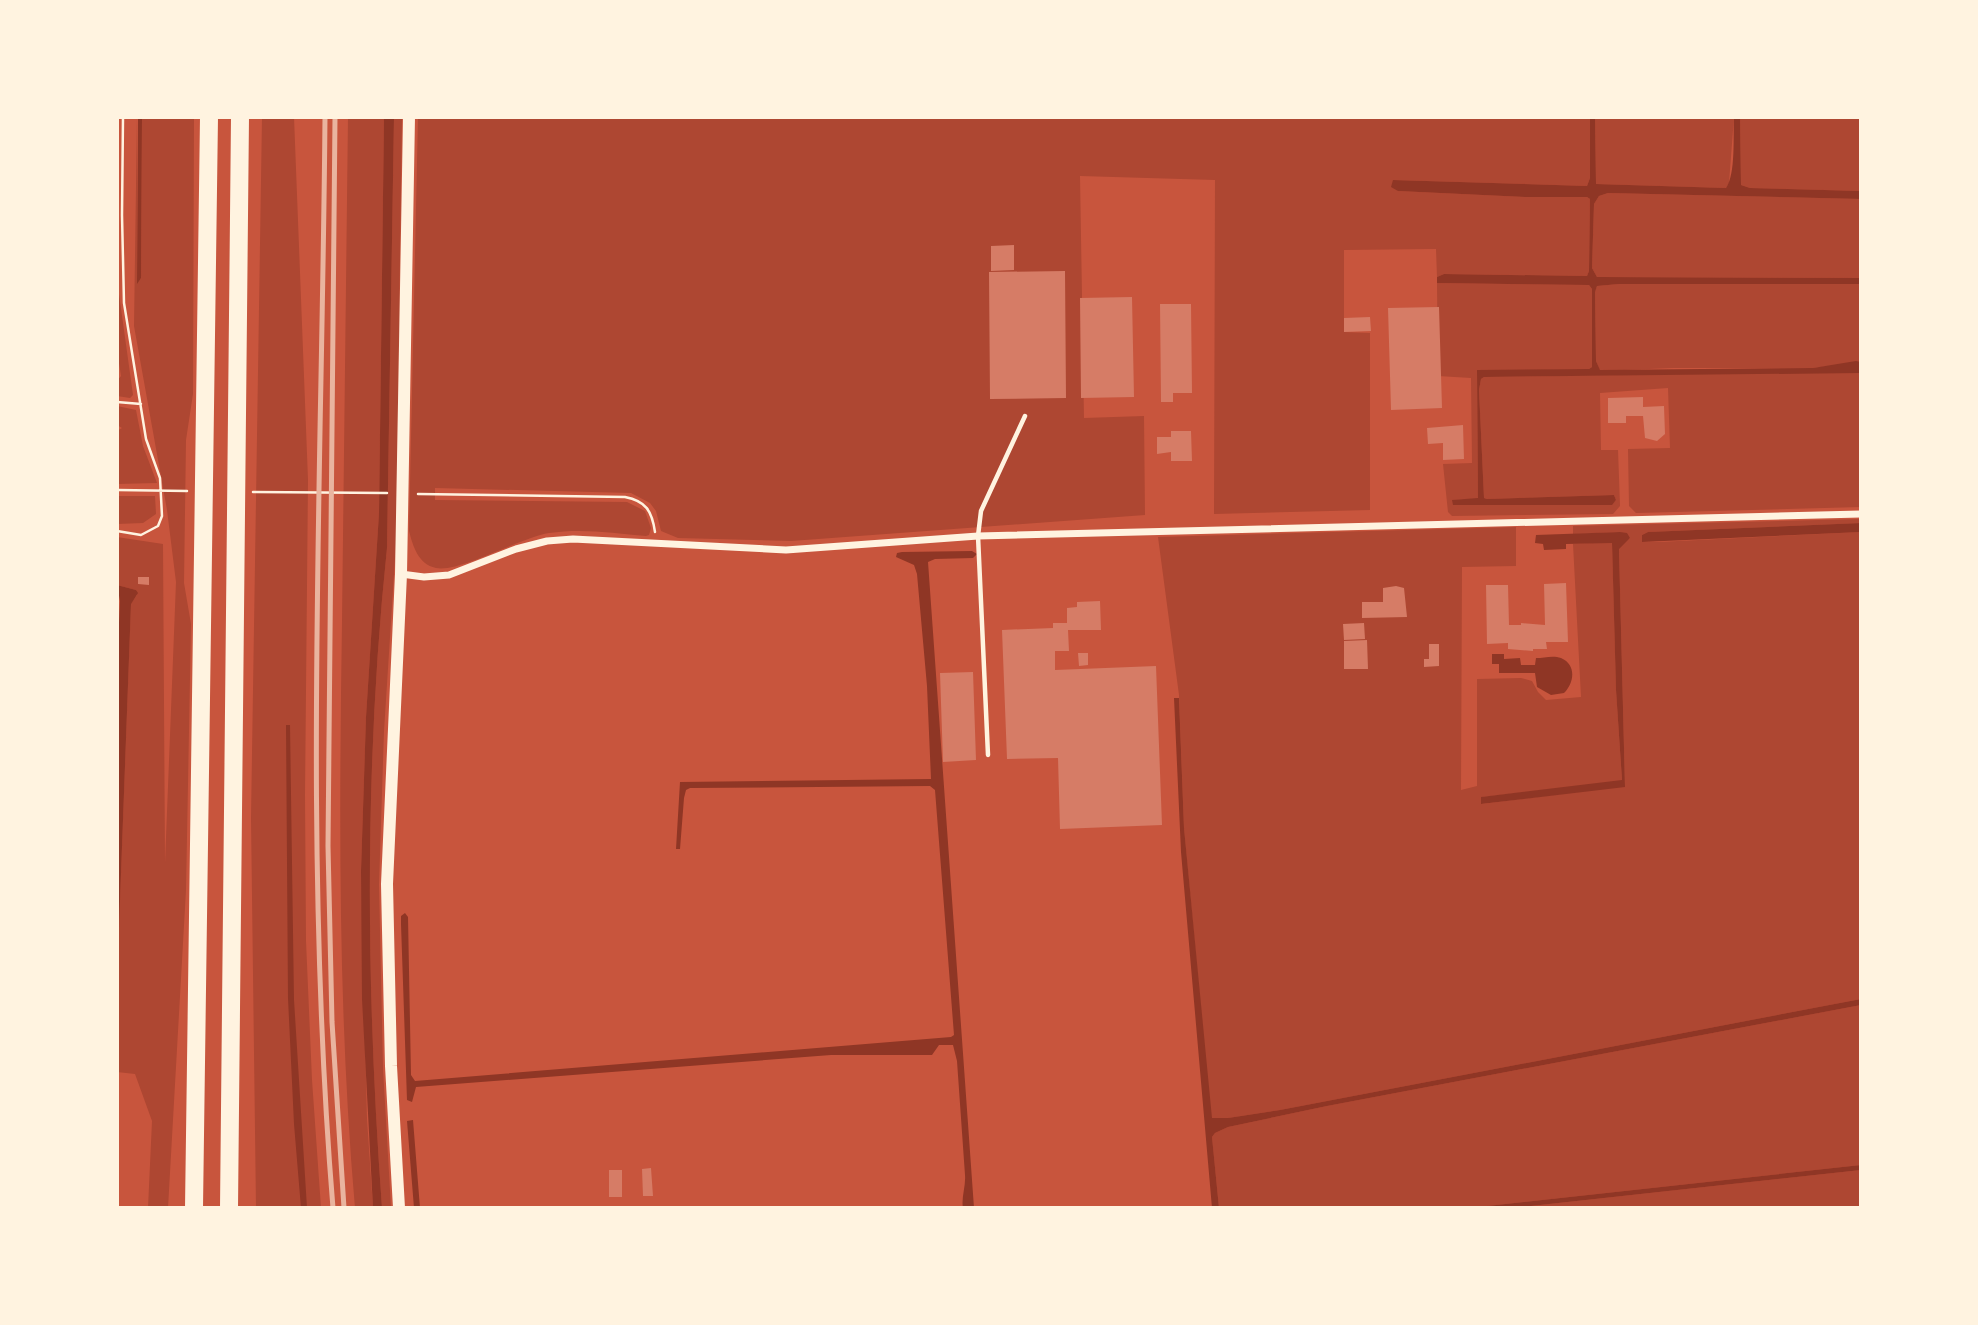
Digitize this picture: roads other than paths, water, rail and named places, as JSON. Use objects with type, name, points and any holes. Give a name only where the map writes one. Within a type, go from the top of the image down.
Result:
[{"type":"highway","points":[[194,1208],[209,117]]},
{"type":"highway","points":[[229,1208],[240,117]]},
{"type":"street","points":[[399,1208],[391,1066],[387,884],[401,574],[409,117]]},
{"type":"street","points":[[401,574],[424,577],[449,575],[516,549],[547,541],[605,539],[786,550],[978,536],[1861,514]]},
{"type":"lane","points":[[989,755],[978,536],[981,511],[1025,416]]},
{"type":"railway","points":[[325,117],[316,799],[324,1072],[333,1208]]},
{"type":"railway","points":[[335,117],[328,846],[332,1022],[344,1208]]}]
